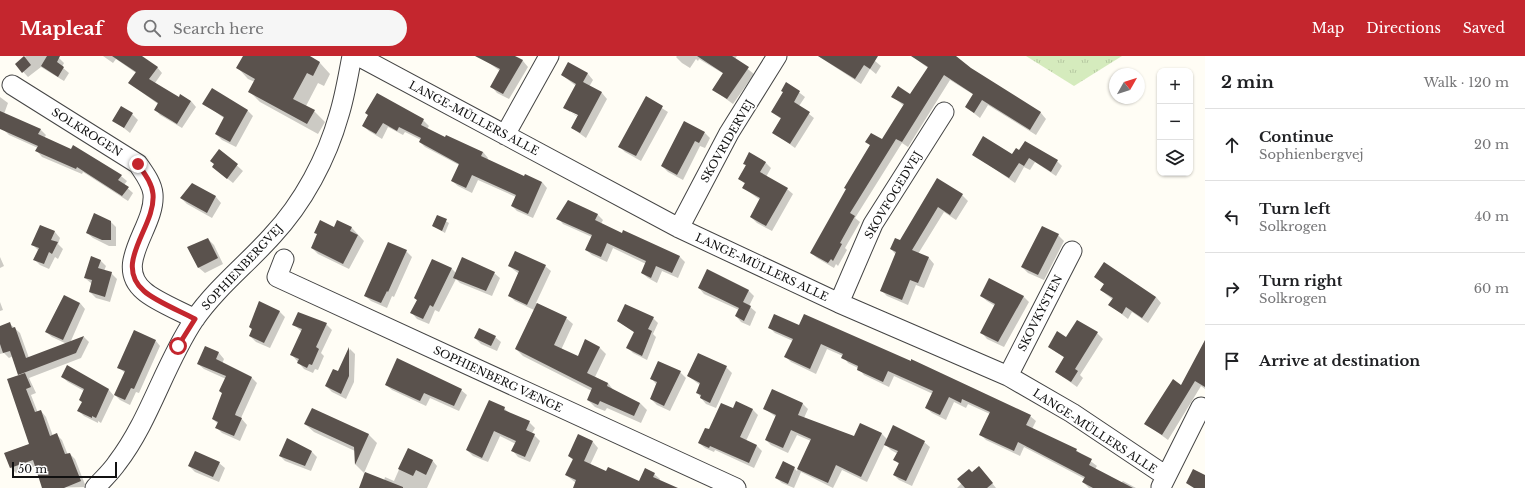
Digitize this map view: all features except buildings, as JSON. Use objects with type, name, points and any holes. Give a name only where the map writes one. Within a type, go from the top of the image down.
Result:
[{"type":"street","name":"SOPHIENBERGVEJ","points":[[95,488],[117,464],[136,434],[173,354],[195,319],[210,300],[274,234],[302,198],[324,155],[339,115],[352,56]]},
{"type":"street","name":"LANGE-MÜLLERS ALLE","points":[[358,56],[679,228],[839,302],[1008,376],[1072,413],[1163,482],[1201,407]]},
{"type":"street","points":[[505,135],[549,56]]},
{"type":"street","name":"SKOVRIDERVEJ","points":[[679,228],[729,132],[777,56]]},
{"type":"street","name":"SOLKROGEN","points":[[12,85],[138,164],[148,179],[153,194],[152,210],[132,260],[132,273],[136,283],[144,292],[195,319]]},
{"type":"street","name":"SKOVFOGEDVEJ","points":[[839,302],[873,224],[944,112]]},
{"type":"street","name":"SKOVKYSTEN","points":[[1008,376],[1072,251]]},
{"type":"street","name":"SOPHIENBERG VÆNGE","points":[[284,259],[277,277],[736,488]]},
{"type":"green space","points":[[1026,56],[1122,56],[1074,86]]},
{"type":"route","points":[[138,164],[148,179],[153,194],[152,210],[132,260],[132,273],[136,283],[144,292],[195,319],[178,346]]}]
